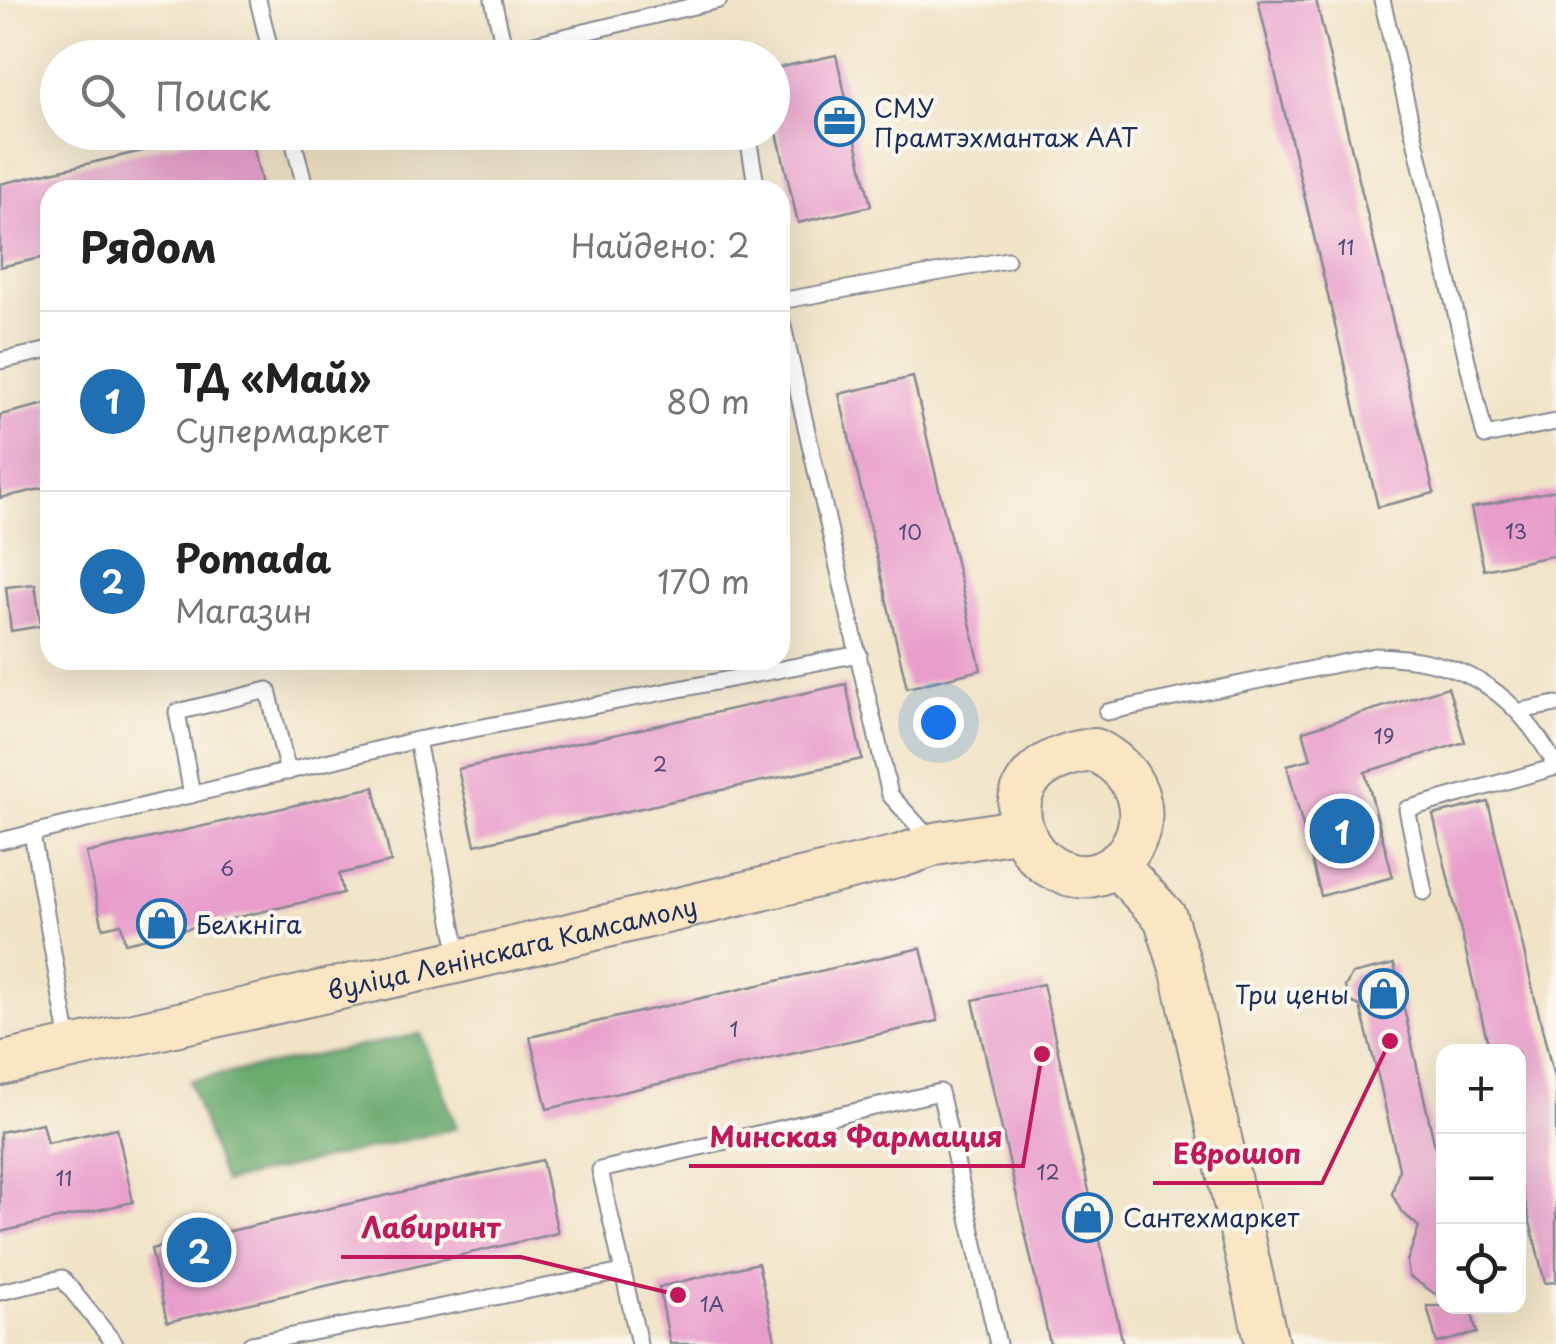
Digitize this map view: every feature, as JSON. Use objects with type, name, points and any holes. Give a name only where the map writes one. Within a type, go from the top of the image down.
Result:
[{"type":"main road","points":[[1096,750],[1116,760],[1140,800],[1134,844],[1116,866],[1098,874],[1060,872],[1030,848],[1022,830],[1020,808],[1025,788],[1036,770],[1054,758],[1096,750]]},
{"type":"main road","name":"вуліца Ленінскага Камсамолу","points":[[0,1064],[460,961],[901,856],[934,844],[1022,830]]},
{"type":"main road","points":[[1116,866],[1165,918],[1182,970],[1267,1344]]},
{"type":"lane","points":[[258,0],[268,40]]},
{"type":"lane","points":[[494,0],[503,40]]},
{"type":"lane","points":[[547,40],[690,3],[719,0]]},
{"type":"lane","points":[[1382,0],[1485,436],[1556,422]]},
{"type":"lane","points":[[296,150],[304,180]]},
{"type":"lane","points":[[750,150],[755,180]]},
{"type":"lane","points":[[790,299],[1006,260]]},
{"type":"lane","points":[[0,361],[40,352]]},
{"type":"lane","points":[[790,356],[890,795],[934,844]]},
{"type":"lane","points":[[790,667],[859,654]]},
{"type":"lane","points":[[1108,712],[1375,656],[1409,656],[1445,664],[1472,676],[1520,711],[1536,729],[1556,766],[1408,809],[1424,892]]},
{"type":"lane","points":[[0,841],[416,740],[777,670]]},
{"type":"lane","points":[[192,795],[177,712],[268,690],[288,772]]},
{"type":"lane","points":[[1520,711],[1556,704]]},
{"type":"lane","points":[[416,740],[460,961]]},
{"type":"lane","points":[[32,834],[70,1048]]},
{"type":"lane","points":[[639,1344],[600,1170],[940,1092],[998,1344]]},
{"type":"lane","points":[[251,1344],[623,1272]]},
{"type":"lane","points":[[0,1292],[62,1278],[115,1344]]},
{"type":"green space","points":[[421,1034],[457,1128],[224,1182],[189,1081]]},
{"type":"building","points":[[1258,0],[1316,0],[1434,493],[1378,507]]},
{"type":"building","points":[[836,55],[871,206],[798,223],[781,150],[790,150],[790,65]]},
{"type":"building","points":[[146,150],[254,150],[261,180],[40,180],[40,258],[0,267],[0,184]]},
{"type":"building","points":[[913,377],[981,670],[907,688],[839,394]]},
{"type":"building","points":[[40,405],[40,489],[0,498],[0,415]]},
{"type":"building","points":[[1556,490],[1556,555],[1484,570],[1471,508]]},
{"type":"building","points":[[35,584],[40,626],[11,631],[6,587]]},
{"type":"building","points":[[846,684],[862,759],[475,845],[458,769]]},
{"type":"building","points":[[1448,687],[1465,742],[1365,772],[1393,877],[1321,896],[1287,765],[1311,759],[1303,731]]},
{"type":"building","points":[[374,787],[391,862],[339,874],[343,893],[125,943],[121,924],[103,928],[86,853]]},
{"type":"building","points":[[1488,802],[1556,1086],[1556,1282],[1545,1283],[1526,1206],[1526,1044],[1488,1044],[1433,815]]},
{"type":"building","points":[[921,948],[938,1021],[547,1109],[530,1037]]},
{"type":"building","points":[[1394,964],[1436,1151],[1436,1295],[1409,1276],[1407,1261],[1419,1227],[1401,1211],[1392,1194],[1399,1169],[1360,1006],[1349,1001],[1345,987],[1352,974]]},
{"type":"building","points":[[1043,984],[1123,1344],[1050,1344],[973,1000]]},
{"type":"building","points":[[42,1123],[47,1143],[117,1128],[133,1202],[0,1232],[0,1132]]},
{"type":"building","points":[[542,1160],[558,1233],[167,1322],[151,1249]]},
{"type":"building","points":[[758,1263],[776,1344],[670,1344],[659,1287]]},
{"type":"building","points":[[1427,1306],[1436,1306],[1436,1314],[1472,1314],[1477,1333],[1437,1343]]},
{"type":"place","name":"СМУ Прамтэхмантаж ААТ","points":[[839,122]]},
{"type":"place","name":"ТД «Май»","points":[[1342,831]]},
{"type":"place","name":"Белкніга","points":[[161,924]]},
{"type":"place","name":"Три цены","points":[[1384,994]]},
{"type":"place","name":"Еврошоп","points":[[1390,1041]]},
{"type":"place","name":"Минская Фармация","points":[[1042,1054]]},
{"type":"place","name":"Сантехмаркет","points":[[1088,1217]]},
{"type":"place","name":"Pomada","points":[[199,1250]]},
{"type":"place","name":"Лабиринт","points":[[678,1295]]}]
